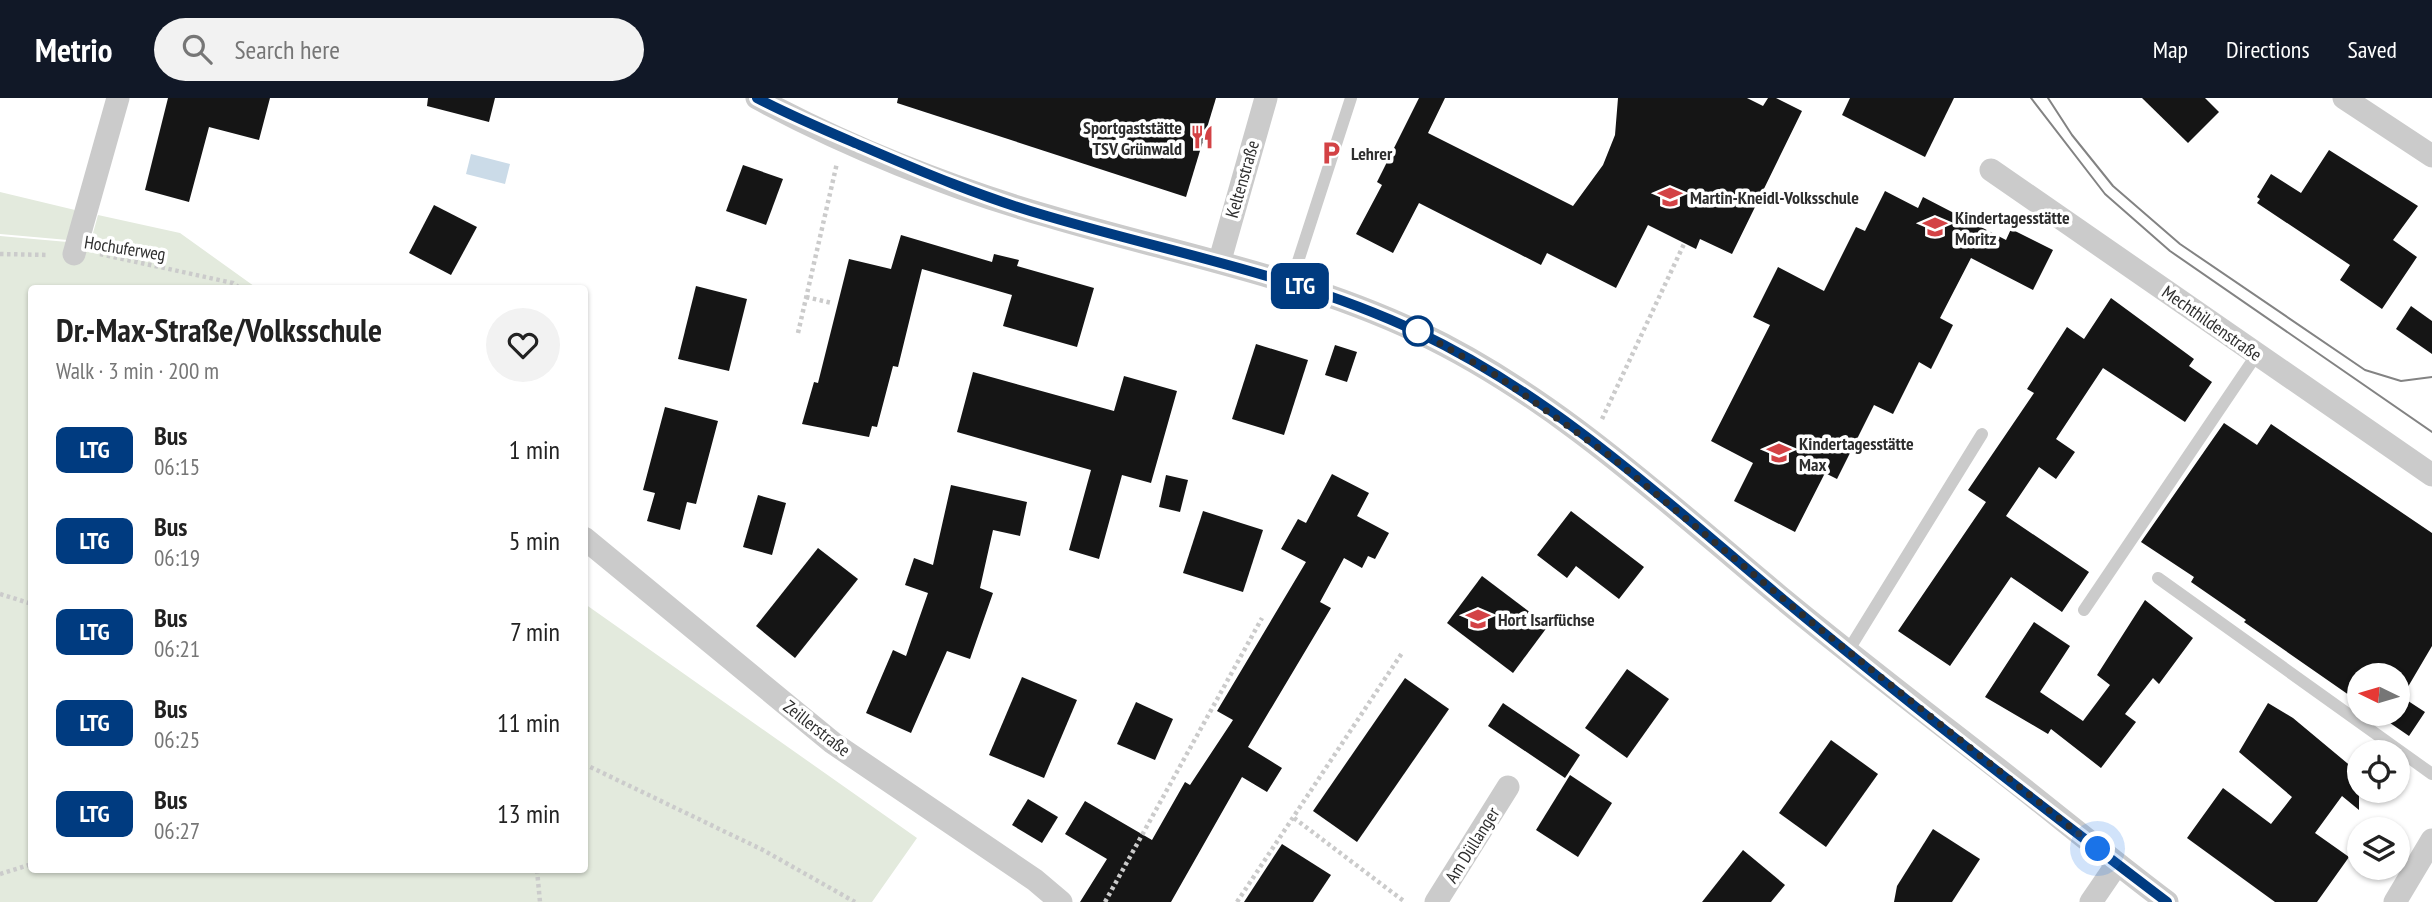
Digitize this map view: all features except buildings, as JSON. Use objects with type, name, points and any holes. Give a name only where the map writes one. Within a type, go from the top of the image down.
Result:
[{"type":"street","points":[[74,254],[118,98]]},
{"type":"street","points":[[757,98],[843,139],[969,190],[1047,216],[1220,260],[1341,299],[1420,333],[1499,377],[1592,442],[1847,651],[2167,902]]},
{"type":"street","name":"Keltenstraße","points":[[1220,260],[1266,98]]},
{"type":"street","points":[[2359,102],[2432,156]]},
{"type":"street","name":"Mechthildenstraße","points":[[1991,170],[2432,475]]},
{"type":"street","name":"Zeillerstraße","points":[[588,541],[833,743],[1035,880],[1061,902]]},
{"type":"street","name":"Am Düllanger","points":[[1436,902],[1508,787]]},
{"type":"street","points":[[2395,902],[2432,840]]},
{"type":"street","points":[[2091,902],[2117,864]]},
{"type":"lane","points":[[1292,283],[1351,98]]},
{"type":"lane","points":[[2084,610],[2257,354]]},
{"type":"lane","points":[[1847,651],[1982,434]]},
{"type":"lane","points":[[2158,579],[2432,774]]},
{"type":"path","points":[[798,333],[843,139]]},
{"type":"path","points":[[1592,442],[1684,244]]},
{"type":"path","name":"Hochuferweg","points":[[0,254],[100,254],[236,285]]},
{"type":"path","points":[[806,297],[832,303]]},
{"type":"path","points":[[0,594],[28,603]]},
{"type":"path","points":[[1105,902],[1262,618]]},
{"type":"path","points":[[1237,902],[1402,653]]},
{"type":"path","points":[[588,766],[763,850],[855,902]]},
{"type":"path","points":[[1294,818],[1405,902]]},
{"type":"path","points":[[0,874],[28,865]]},
{"type":"path","points":[[537,873],[540,902]]},
{"type":"shaded area","points":[[0,192],[75,210],[68,240],[0,234]]},
{"type":"shaded area","points":[[98,215],[180,233],[252,285],[28,285],[28,873],[588,873],[588,606],[917,838],[872,902],[0,902],[0,236],[90,244]]},
{"type":"water","points":[[471,154],[510,164],[505,184],[466,174]]},
{"type":"tram line","points":[[2031,98],[2105,194],[2170,251],[2432,432]]},
{"type":"tram line","points":[[2048,98],[2072,135],[2113,186],[2180,244],[2365,370],[2401,381],[2432,377]]},
{"type":"bus line","name":"LTG","points":[[757,98],[843,139],[969,190],[1047,216],[1220,260],[1341,299],[1420,333],[1499,377],[1610,456],[1815,625],[2167,902]]},
{"type":"place","name":"Sportgaststätte TSV Grünwald","points":[[1202,137]]},
{"type":"place","name":"Lehrer","points":[[1331,153]]},
{"type":"place","name":"Martin-Kneidl-Volksschule","points":[[1670,197]]},
{"type":"place","name":"Kindertagesstätte Moritz","points":[[1935,227]]},
{"type":"place","name":"Kindertagesstätte Max","points":[[1779,453]]},
{"type":"place","name":"Hort Isarfüchse","points":[[1478,619]]},
{"type":"route","points":[[1418,331],[1499,377],[1610,456],[1815,625],[2098,849]]}]
